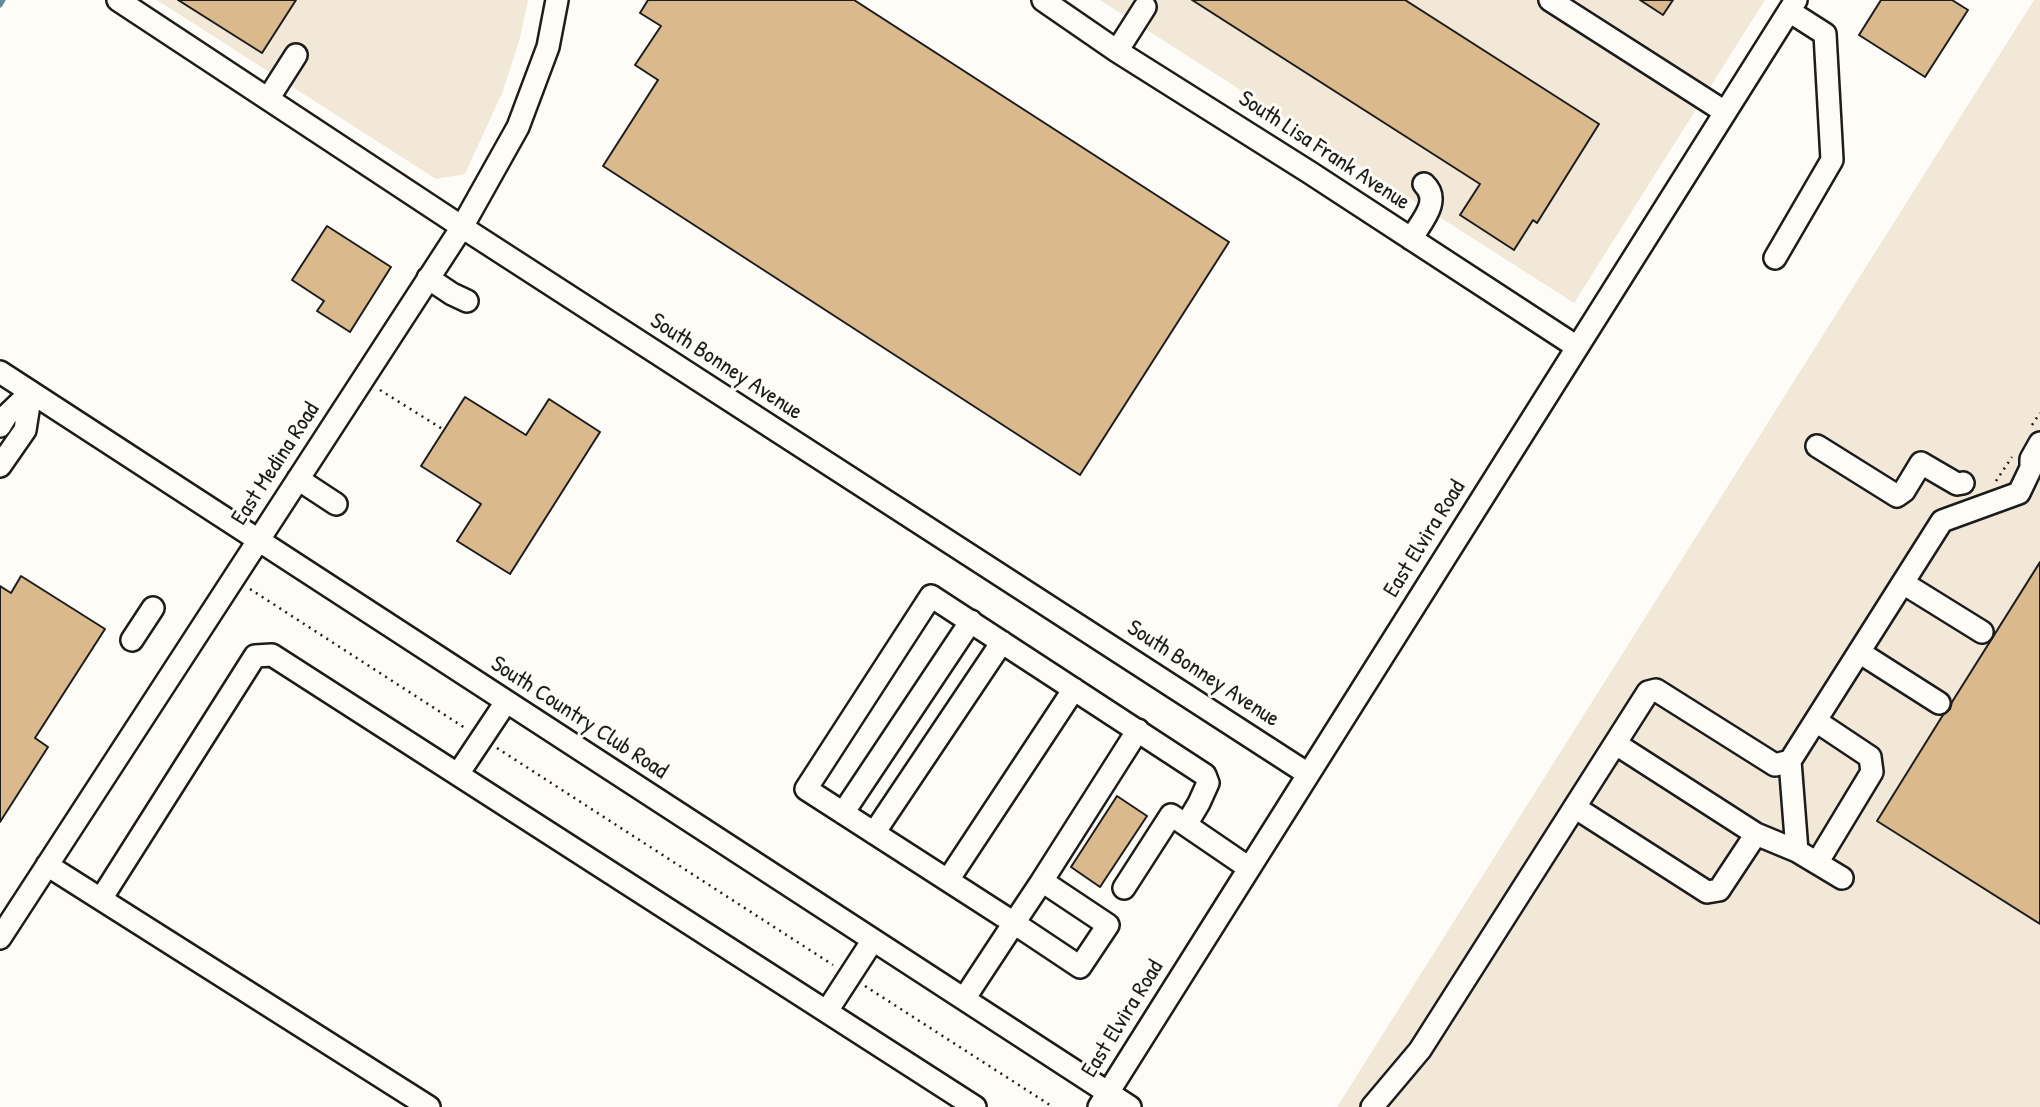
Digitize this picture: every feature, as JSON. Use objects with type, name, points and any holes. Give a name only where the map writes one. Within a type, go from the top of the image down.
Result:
[{"type":"street","name":"South Bonney Avenue","points":[[118,0],[462,227],[1308,774]]},
{"type":"street","name":"East Medina Road","points":[[0,937],[462,227],[518,127],[548,47],[558,0]]},
{"type":"street","name":"South Lisa Frank Avenue","points":[[1043,0],[1117,51],[1577,347]]},
{"type":"street","points":[[1550,0],[1725,112]]},
{"type":"street","points":[[1775,258],[1832,160],[1825,34],[1793,5]]},
{"type":"street","name":"East Elvira Road","points":[[1103,1100],[1793,5]]},
{"type":"street","points":[[1117,51],[1145,7]]},
{"type":"street","points":[[268,99],[296,55]]},
{"type":"street","points":[[1411,239],[1431,206],[1430,189],[1424,184]]},
{"type":"street","points":[[428,278],[467,301]]},
{"type":"street","name":"South Country Club Road","points":[[0,372],[964,999],[1103,1100],[1130,1107]]},
{"type":"street","points":[[0,426],[6,416],[31,392]]},
{"type":"street","points":[[0,466],[25,430],[31,392]]},
{"type":"street","points":[[1797,851],[1790,761],[1942,521],[2019,493],[2031,468],[2031,459],[2040,443]]},
{"type":"street","points":[[1817,446],[1897,496],[1904,491],[1921,463],[1956,484],[1963,483]]},
{"type":"street","points":[[298,479],[337,504]]},
{"type":"street","points":[[1903,583],[1982,632]]},
{"type":"street","points":[[1042,881],[1108,925],[1080,967],[806,789],[931,596],[1205,775],[1208,783],[1186,825]]},
{"type":"street","points":[[132,640],[153,608]]},
{"type":"street","points":[[844,813],[971,621]]},
{"type":"street","points":[[874,833],[1002,642]]},
{"type":"street","points":[[1859,652],[1939,703]]},
{"type":"street","points":[[101,900],[255,656],[272,655],[975,1107]]},
{"type":"street","points":[[947,880],[1074,689]]},
{"type":"street","points":[[1372,1107],[1420,1050],[1648,692],[1656,690],[1775,765],[1790,761]]},
{"type":"street","points":[[458,774],[506,702]]},
{"type":"street","points":[[1816,721],[1870,757],[1872,772],[1817,863]]},
{"type":"street","points":[[964,999],[1138,730]]},
{"type":"street","points":[[1616,744],[1756,834],[1797,851],[1842,878]]},
{"type":"street","points":[[1576,808],[1707,892],[1719,890],[1756,834]]},
{"type":"street","points":[[1124,888],[1171,815],[1249,868]]},
{"type":"street","points":[[47,865],[429,1107]]},
{"type":"street","points":[[827,1012],[873,940]]},
{"type":"path","points":[[363,379],[444,430]]},
{"type":"path","points":[[233,578],[1054,1107]]},
{"type":"shaded area","points":[[157,0],[528,0],[520,38],[503,91],[465,174],[436,179]]},
{"type":"shaded area","points":[[1100,0],[1765,0],[1574,303]]},
{"type":"shaded area","points":[[2034,0],[2040,0],[2040,1107],[1337,1107]]},
{"type":"building","points":[[178,0],[296,0],[262,53]]},
{"type":"building","points":[[648,0],[854,0],[1229,242],[1080,475],[603,166],[658,80],[635,65],[661,26],[640,13]]},
{"type":"building","points":[[1192,0],[1405,0],[1599,124],[1537,223],[1533,220],[1514,250],[1460,215],[1480,184]]},
{"type":"building","points":[[1640,0],[1673,0],[1663,15]]},
{"type":"building","points":[[1881,0],[1952,0],[1968,10],[1925,77],[1859,35]]},
{"type":"building","points":[[327,226],[391,267],[350,332],[317,311],[324,301],[292,280]]},
{"type":"building","points":[[465,397],[526,435],[549,399],[600,432],[510,574],[457,541],[481,504],[421,466]]},
{"type":"building","points":[[2040,562],[2040,924],[1877,821],[1943,715],[1950,709]]},
{"type":"building","points":[[21,576],[105,629],[35,738],[48,747],[0,822],[0,586],[11,593]]},
{"type":"building","points":[[1117,796],[1147,816],[1100,887],[1071,867]]},
{"type":"waterway","points":[[0,5],[3,0]]}]
